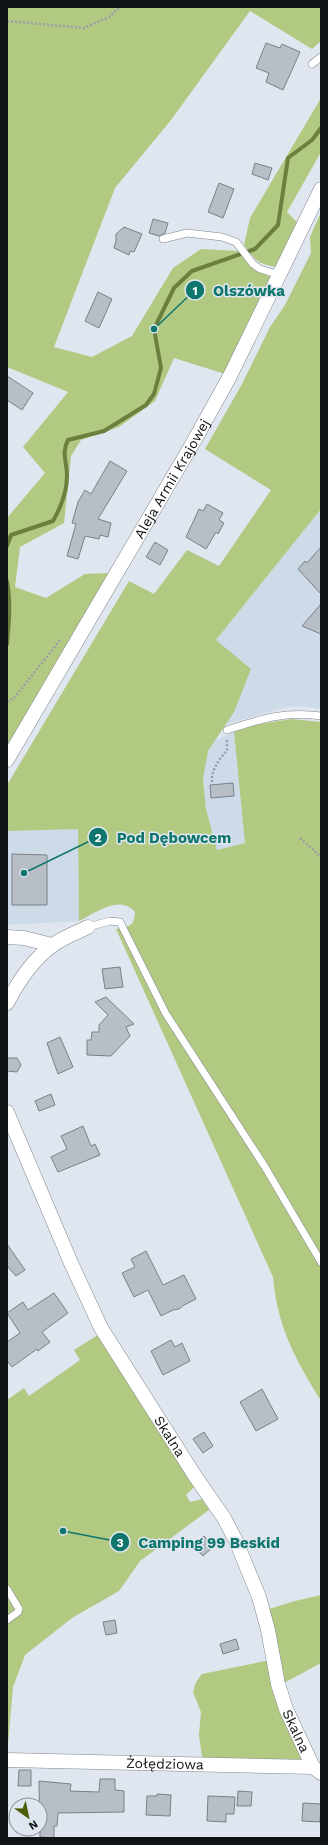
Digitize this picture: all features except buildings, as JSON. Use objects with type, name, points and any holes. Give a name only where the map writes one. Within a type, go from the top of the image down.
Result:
[{"type":"street","name":"Aleja Armii Krajowej","points":[[7,760],[194,441],[230,376],[321,188]]},
{"type":"street","points":[[7,1003],[30,966],[52,945],[88,927]]},
{"type":"street","points":[[7,937],[24,938],[52,945]]},
{"type":"street","name":"Skalna","points":[[7,1112],[71,1263],[101,1328],[195,1476],[224,1518],[236,1540],[259,1598],[268,1630],[278,1684],[286,1709],[318,1769]]},
{"type":"street","name":"Żołędziowa","points":[[7,1760],[318,1769]]},
{"type":"lane","points":[[312,64],[321,57]]},
{"type":"lane","points":[[163,239],[187,233],[222,237],[236,242],[253,264],[260,269],[280,275]]},
{"type":"lane","points":[[227,730],[270,716],[302,713],[321,716]]},
{"type":"lane","points":[[88,927],[110,921],[120,922],[166,1014],[265,1167],[321,1262]]},
{"type":"lane","points":[[7,1589],[19,1609],[18,1612],[7,1620]]},
{"type":"path","points":[[7,21],[84,28],[109,17],[120,7]]},
{"type":"path","points":[[7,702],[14,698],[64,636]]},
{"type":"path","points":[[212,782],[212,777],[217,763],[227,750],[227,730]]},
{"type":"path","points":[[300,838],[321,857]]},
{"type":"shaded area","points":[[321,509],[321,709],[301,706],[286,707],[224,725],[234,712],[216,640]]},
{"type":"shaded area","points":[[234,732],[245,843],[217,850],[206,809],[203,779],[208,751],[214,741]]},
{"type":"shaded area","points":[[78,828],[79,921],[10,925],[7,921],[7,831]]},
{"type":"green space","points":[[7,7],[321,7],[321,41],[312,49],[250,11],[171,120],[115,188],[54,347],[92,357],[132,336],[173,268],[201,249],[239,251],[259,272],[273,278],[225,374],[174,358],[155,401],[119,427],[81,440],[71,456],[64,523],[20,547],[15,587],[46,598],[85,574],[110,573],[7,748],[7,518],[45,473],[23,447],[68,392],[7,367]]},
{"type":"green space","points":[[321,98],[321,152],[287,212],[297,222],[277,267],[261,263],[254,258],[244,245],[250,218]]},
{"type":"green space","points":[[321,212],[321,509],[216,640],[251,669],[234,712],[208,751],[203,779],[206,809],[217,850],[245,843],[234,732],[254,725],[291,719],[321,722],[321,1401],[303,1371],[289,1342],[279,1312],[273,1277],[116,929],[130,925],[134,921],[135,912],[129,907],[115,905],[100,910],[79,921],[78,829],[7,831],[7,785],[129,581],[154,594],[187,550],[219,566],[271,490],[205,449],[242,384],[270,327],[285,305],[311,253],[310,237]]},
{"type":"green space","points":[[98,1335],[194,1487],[186,1495],[190,1502],[202,1499],[209,1510],[140,1561],[119,1591],[72,1618],[25,1655],[13,1687],[7,1755],[7,1400],[24,1388],[29,1396],[80,1360],[74,1350]]},
{"type":"green space","points":[[321,1595],[321,1663],[282,1684],[266,1610]]},
{"type":"green space","points":[[270,1660],[303,1756],[300,1763],[202,1757],[199,1735],[201,1712],[193,1692],[196,1682],[202,1674]]},
{"type":"waterway","points":[[7,546],[11,535],[53,521],[65,494],[67,476],[65,449],[68,440],[104,431],[146,405],[154,394],[161,368],[154,329],[174,288],[192,271],[255,249],[278,225],[288,158],[312,140],[321,128]]},
{"type":"waterway","points":[[7,581],[9,605],[7,644]]},
{"type":"place","name":"Olszówka","points":[[154,329]]},
{"type":"place","name":"Pod Dębowcem","points":[[24,873]]},
{"type":"place","name":"Camping 99 Beskid","points":[[63,1531]]}]
